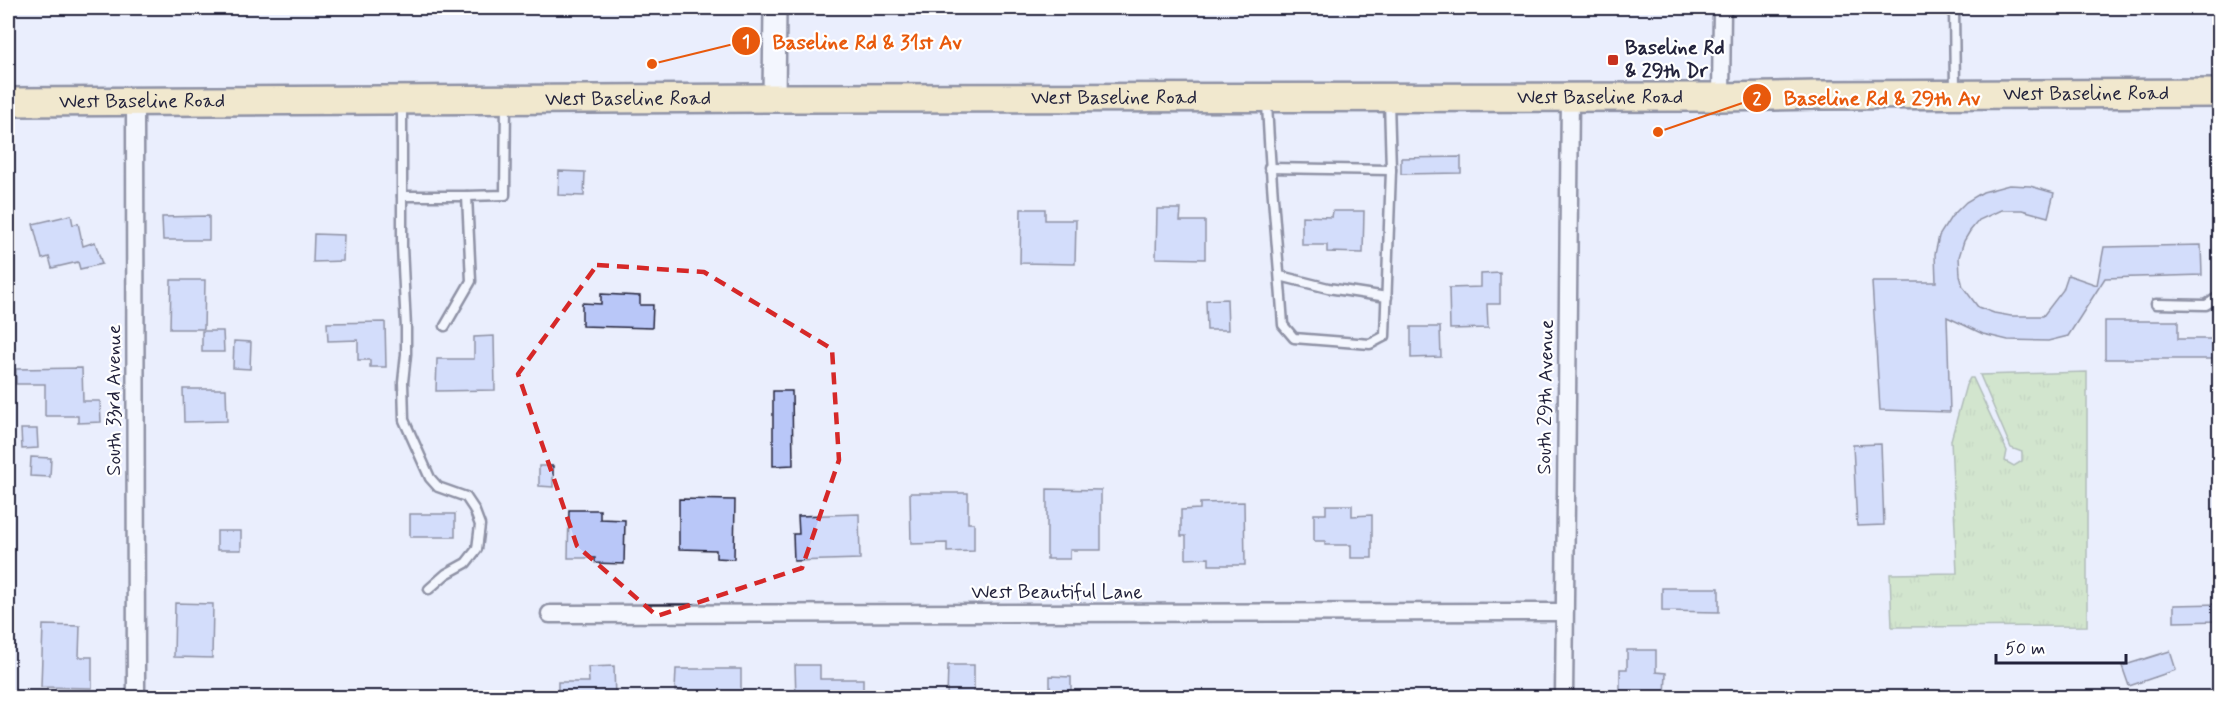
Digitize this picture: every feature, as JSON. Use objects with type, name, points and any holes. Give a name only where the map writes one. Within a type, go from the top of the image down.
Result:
[{"type":"main road","name":"West Baseline Road","points":[[8,102],[1721,97],[2220,93]]},
{"type":"street","points":[[774,98],[775,8]]},
{"type":"street","points":[[1721,97],[1722,8]]},
{"type":"street","name":"South 29th Avenue","points":[[1564,698],[1570,97]]},
{"type":"street","name":"South 33rd Avenue","points":[[135,102],[136,698]]},
{"type":"street","name":"West Beautiful Lane","points":[[550,614],[1564,612]]},
{"type":"lane","points":[[1954,8],[1955,94]]},
{"type":"lane","points":[[1267,98],[1269,168],[1283,325],[1294,338],[1370,344],[1385,336],[1391,171],[1389,97]]},
{"type":"lane","points":[[402,196],[505,195],[506,100]]},
{"type":"lane","points":[[402,101],[402,246],[406,328],[403,382],[404,420],[430,478],[438,487],[466,497],[480,525],[477,549],[466,562],[446,573],[429,589]]},
{"type":"lane","points":[[1269,168],[1391,171]]},
{"type":"lane","points":[[445,326],[471,281],[467,196]]},
{"type":"lane","points":[[1280,276],[1328,288],[1387,297]]},
{"type":"lane","points":[[2156,304],[2206,305],[2220,296]]},
{"type":"highlighted area","points":[[597,265],[704,272],[832,349],[839,460],[802,568],[657,616],[577,546],[518,374]]},
{"type":"green space","points":[[2087,372],[2087,626],[1892,627],[1890,574],[1957,573],[1951,440],[1970,378],[1973,378],[2007,451],[2005,461],[2014,466],[2022,461],[2022,452],[2011,448],[1980,375]]},
{"type":"building","points":[[1461,157],[1461,173],[1401,174],[1401,158]]},
{"type":"building","points":[[559,171],[585,172],[584,196],[558,195]]},
{"type":"building","points":[[2009,185],[2030,186],[2054,193],[2048,217],[2022,210],[2001,210],[1979,220],[1970,231],[1959,257],[1960,275],[1963,287],[1978,307],[2011,316],[2043,316],[2063,290],[2068,275],[2097,285],[2104,247],[2201,245],[2202,275],[2105,278],[2068,336],[2048,341],[2008,340],[1983,334],[1947,317],[1950,412],[1880,410],[1872,282],[1936,282],[1935,254],[1939,236],[1951,217],[1966,202],[1983,192]]},
{"type":"building","points":[[1021,209],[1045,209],[1045,220],[1076,220],[1075,264],[1020,263]]},
{"type":"building","points":[[1157,209],[1181,209],[1180,221],[1205,221],[1205,259],[1156,258]]},
{"type":"building","points":[[1333,211],[1364,211],[1363,253],[1327,252],[1327,245],[1302,245],[1302,216],[1332,217]]},
{"type":"building","points":[[71,215],[73,225],[78,223],[83,246],[95,242],[102,264],[80,269],[78,262],[52,268],[49,257],[42,259],[33,224]]},
{"type":"building","points":[[209,216],[209,240],[163,240],[162,217]]},
{"type":"building","points":[[314,234],[344,235],[343,261],[313,262]]},
{"type":"building","points":[[1500,273],[1500,304],[1487,304],[1488,328],[1450,329],[1449,288],[1481,287],[1481,274]]},
{"type":"building","points":[[171,280],[205,280],[204,329],[170,329]]},
{"type":"building","points":[[601,294],[640,296],[640,305],[653,305],[652,328],[582,326],[582,303],[601,304]]},
{"type":"building","points":[[1227,299],[1228,330],[1207,330],[1206,300]]},
{"type":"building","points":[[2105,321],[2178,321],[2178,339],[2220,339],[2220,359],[2105,359]]},
{"type":"building","points":[[385,322],[386,367],[370,367],[370,360],[358,360],[358,340],[328,341],[327,323]]},
{"type":"building","points":[[1411,327],[1440,327],[1441,357],[1411,358]]},
{"type":"building","points":[[202,331],[223,331],[224,352],[202,352]]},
{"type":"building","points":[[494,336],[495,390],[436,391],[437,359],[474,359],[474,337]]},
{"type":"building","points":[[234,341],[251,342],[250,369],[233,368]]},
{"type":"building","points":[[82,368],[83,401],[100,401],[101,422],[78,423],[78,416],[45,416],[45,384],[16,384],[16,369]]},
{"type":"building","points":[[183,389],[226,389],[227,421],[184,422]]},
{"type":"building","points":[[773,391],[792,391],[793,465],[773,466]]},
{"type":"building","points":[[21,429],[37,429],[38,448],[22,449]]},
{"type":"building","points":[[1881,444],[1884,525],[1857,526],[1853,445]]},
{"type":"building","points":[[31,457],[51,458],[50,477],[30,476]]},
{"type":"building","points":[[539,466],[553,466],[553,487],[539,486]]},
{"type":"building","points":[[1047,489],[1101,490],[1101,550],[1070,550],[1070,559],[1047,559]]},
{"type":"building","points":[[910,493],[968,493],[968,523],[974,523],[974,551],[947,552],[947,543],[911,544]]},
{"type":"building","points":[[679,499],[735,500],[734,559],[716,558],[716,550],[679,549]]},
{"type":"building","points":[[1244,502],[1245,565],[1209,565],[1209,558],[1186,559],[1186,536],[1181,536],[1181,510],[1200,509],[1200,503]]},
{"type":"building","points":[[1326,505],[1352,505],[1352,516],[1372,515],[1372,558],[1351,558],[1351,545],[1325,545],[1325,541],[1314,541],[1314,514],[1326,514]]},
{"type":"building","points":[[569,510],[600,510],[600,519],[625,520],[624,564],[595,563],[595,558],[568,558]]},
{"type":"building","points":[[410,514],[455,514],[455,537],[410,537]]},
{"type":"building","points":[[859,514],[860,559],[794,561],[793,534],[799,534],[798,516]]},
{"type":"building","points":[[217,531],[241,531],[241,550],[217,550]]},
{"type":"building","points":[[1662,588],[1719,588],[1719,612],[1662,611]]},
{"type":"building","points":[[175,603],[213,604],[212,658],[174,657]]},
{"type":"building","points":[[2220,604],[2220,621],[2174,622],[2174,605]]},
{"type":"building","points":[[43,625],[80,626],[79,657],[92,657],[92,688],[41,687]]},
{"type":"building","points":[[1627,650],[1656,650],[1656,672],[1666,673],[1665,697],[1620,698],[1620,669],[1627,669]]},
{"type":"building","points":[[2170,651],[2176,670],[2129,686],[2122,666]]},
{"type":"building","points":[[795,665],[820,665],[820,679],[863,679],[863,698],[796,698]]},
{"type":"building","points":[[948,665],[974,665],[974,698],[947,698]]},
{"type":"building","points":[[614,666],[615,698],[558,698],[558,682],[589,682],[588,667]]},
{"type":"building","points":[[676,669],[741,669],[741,694],[735,694],[735,698],[686,698],[686,691],[675,691]]},
{"type":"building","points":[[1050,676],[1071,677],[1071,698],[1050,698]]},
{"type":"place","name":"Baseline Rd & 29th Dr","points":[[1613,60]]},
{"type":"place","name":"Baseline Rd & 31st Av","points":[[652,64]]},
{"type":"place","name":"Baseline Rd & 29th Av","points":[[1658,132]]}]
